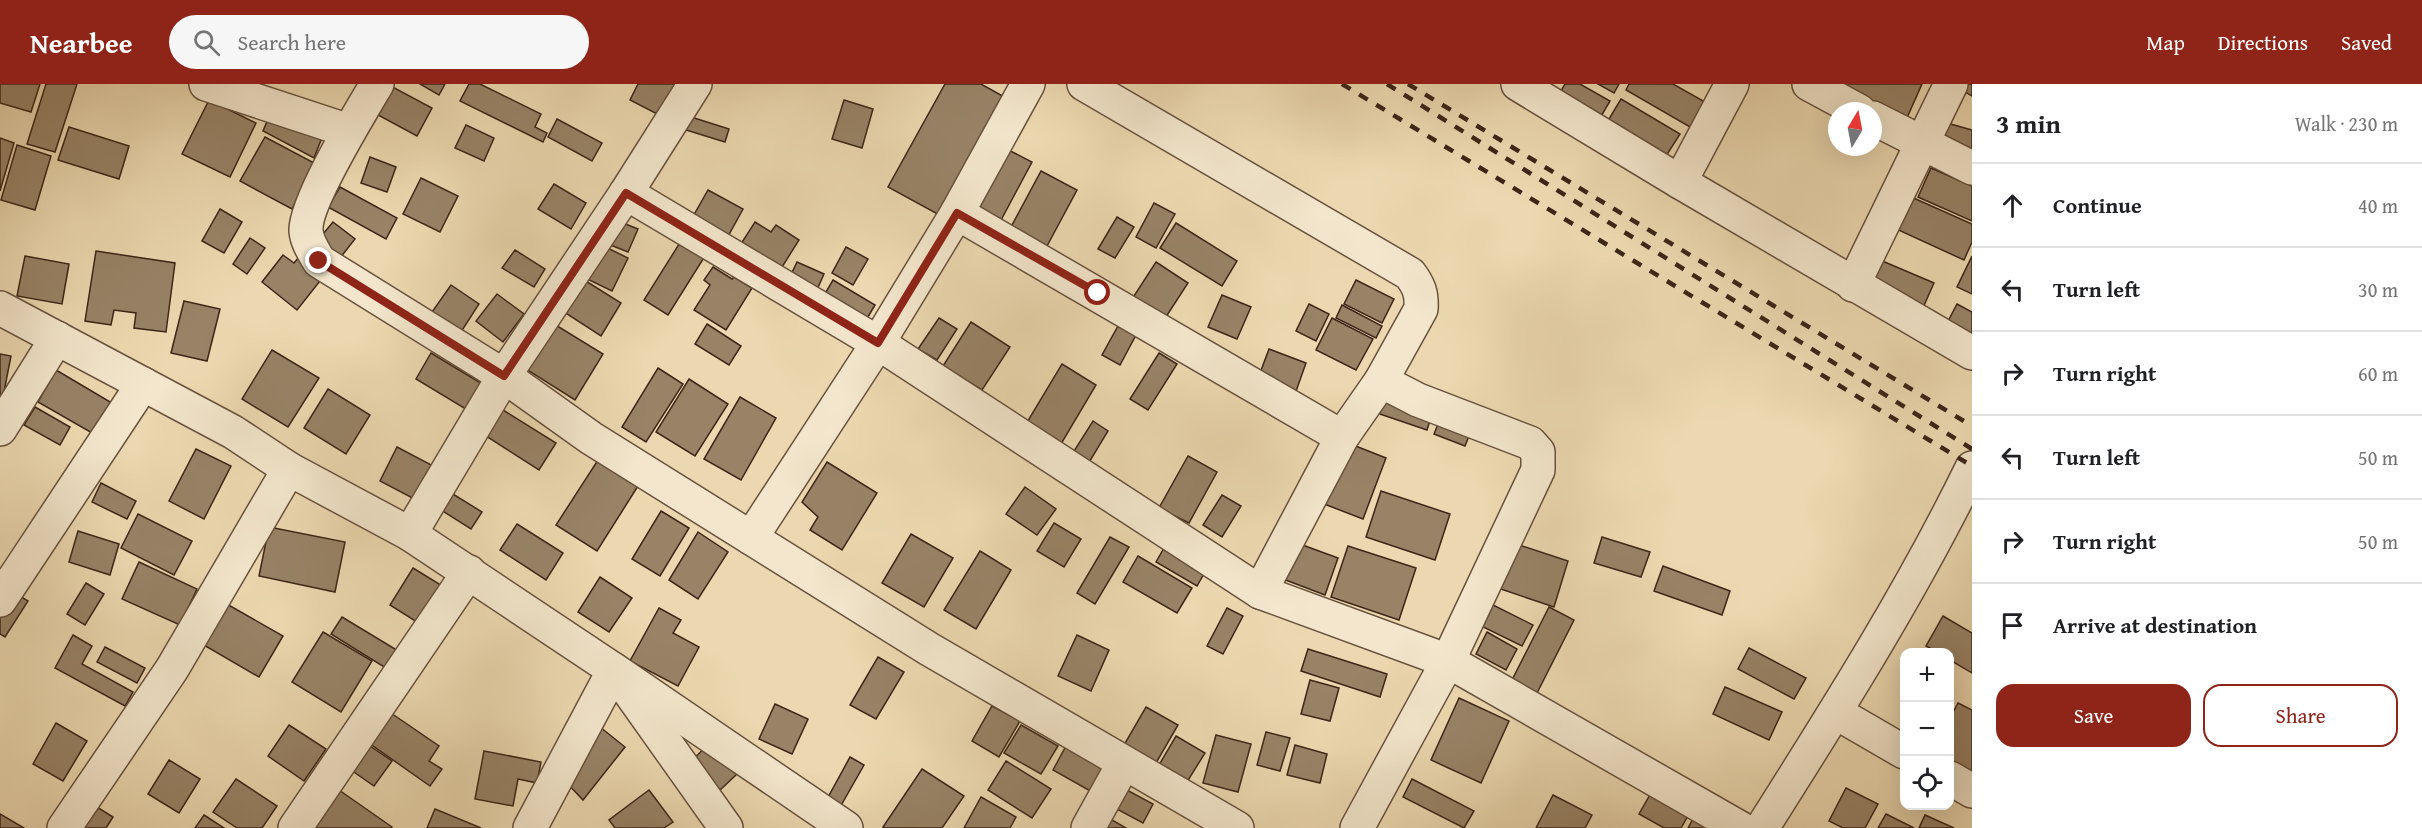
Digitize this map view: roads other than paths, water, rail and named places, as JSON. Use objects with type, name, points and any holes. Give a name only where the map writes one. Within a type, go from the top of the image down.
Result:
[{"type":"street","points":[[206,84],[349,131]]},
{"type":"street","points":[[376,84],[349,131],[309,212],[306,231],[319,261],[504,376],[591,438],[929,650],[1237,828]]},
{"type":"street","points":[[410,534],[504,376],[626,193],[695,84]]},
{"type":"street","points":[[751,538],[878,343],[957,213],[1028,84]]},
{"type":"street","points":[[1084,84],[1410,274],[1418,284],[1422,296],[1421,309],[1381,381],[1342,437],[1260,592]]},
{"type":"street","points":[[1680,182],[1732,84]]},
{"type":"street","points":[[1809,84],[1842,102]]},
{"type":"street","points":[[1853,285],[1951,84]]},
{"type":"street","points":[[1529,87],[1680,182],[1972,353]]},
{"type":"street","points":[[1882,123],[1972,168]]},
{"type":"street","points":[[626,193],[878,343],[1260,592],[1448,661],[1740,828]]},
{"type":"street","points":[[957,213],[1342,437]]},
{"type":"street","points":[[0,308],[233,432],[289,469],[410,534],[846,828]]},
{"type":"street","points":[[0,429],[57,338]]},
{"type":"street","points":[[1357,828],[1448,661],[1538,470],[1538,452],[1530,443],[1418,400],[1381,381]]},
{"type":"street","points":[[0,600],[143,384]]},
{"type":"street","points":[[1762,828],[1836,712],[1943,526],[1972,468]]},
{"type":"street","points":[[64,828],[172,669],[289,469]]},
{"type":"street","points":[[295,828],[469,572]]},
{"type":"street","points":[[530,828],[614,670]]},
{"type":"street","points":[[614,670],[726,828]]},
{"type":"street","points":[[1836,712],[1900,749]]},
{"type":"street","points":[[1088,828],[1124,763]]},
{"type":"street","points":[[1954,780],[1972,791]]},
{"type":"railway","points":[[1342,84],[1972,466]]},
{"type":"railway","points":[[1387,84],[1972,449]]},
{"type":"railway","points":[[1408,84],[1972,426]]}]
